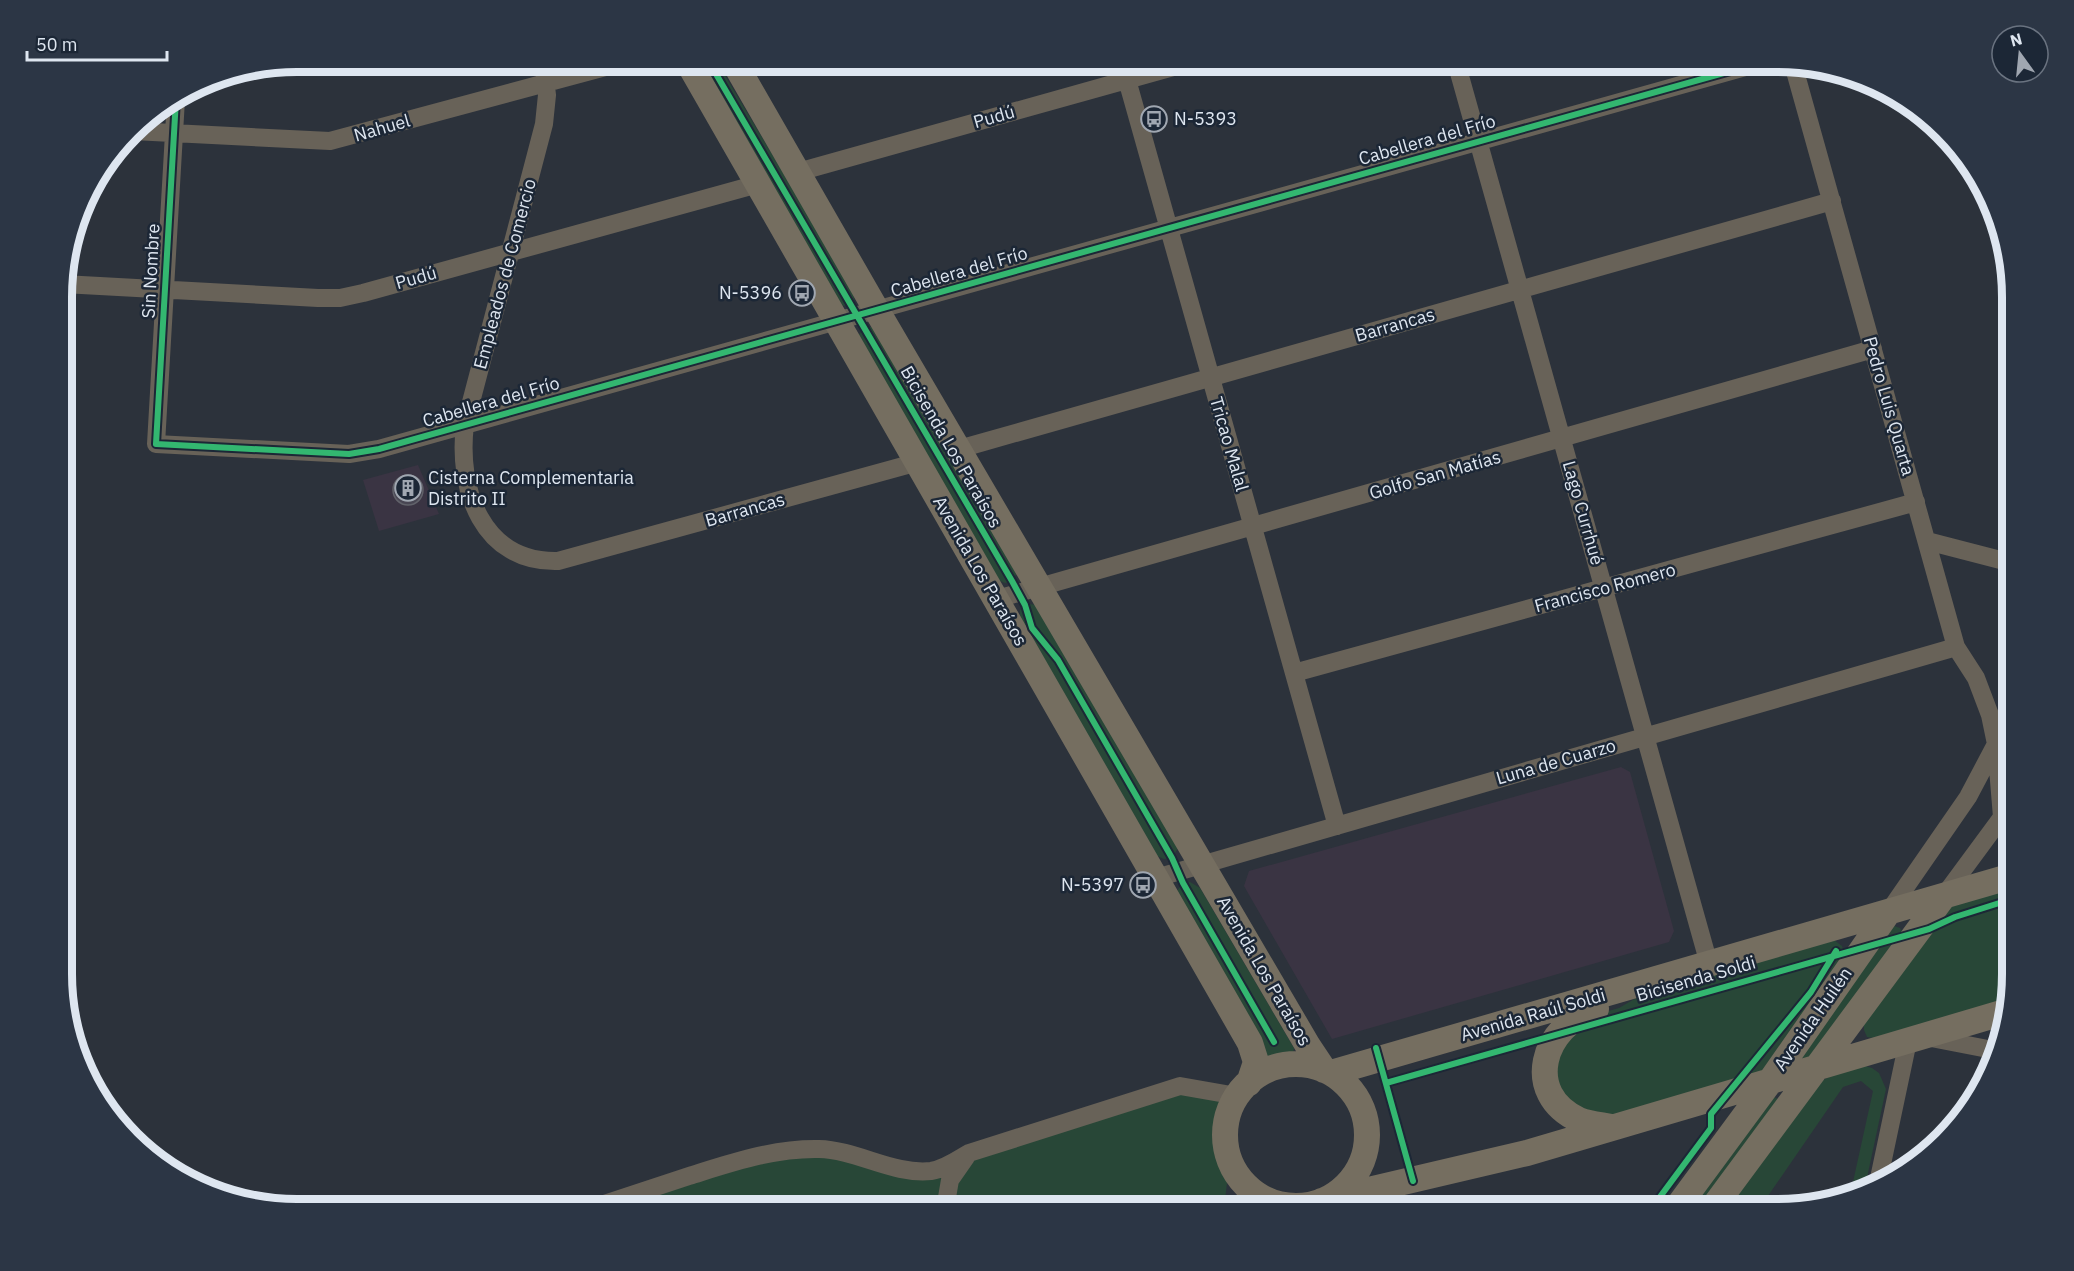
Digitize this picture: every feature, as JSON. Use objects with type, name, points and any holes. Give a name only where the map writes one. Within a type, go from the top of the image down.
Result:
[{"type":"main road","name":"Avenida Los Paraísos","points":[[694,72],[1253,1047],[1255,1068],[1229,1113],[1225,1134],[1233,1167],[1247,1186],[1264,1199]]},
{"type":"main road","name":"Avenida Los Paraísos","points":[[740,72],[877,311],[1308,1046],[1328,1072],[1346,1085],[1359,1102],[1366,1122],[1367,1144],[1361,1165],[1349,1183],[1327,1199]]},
{"type":"main road","name":"Avenida Raúl Soldi","points":[[1328,1072],[1887,914],[2002,879]]},
{"type":"main road","name":"Avenida Huilén","points":[[1719,1199],[1943,897]]},
{"type":"main road","name":"Avenida Huilén","points":[[1683,1199],[1769,1083],[1887,914]]},
{"type":"main road","points":[[1614,1127],[1580,1120],[1558,1104],[1547,1083],[1545,1069],[1547,1054],[1557,1034],[1574,1018],[1620,1000],[1652,981]]},
{"type":"main road","points":[[1335,1199],[1487,1163],[1769,1083],[1999,1014]]},
{"type":"main road","name":"Avenida Los Paraísos","points":[[1243,1090],[1271,1069],[1287,1065],[1306,1065],[1328,1072]]},
{"type":"main road","points":[[1688,1106],[1708,1105],[1721,1112],[1727,1124],[1726,1141]]},
{"type":"street","name":"Empleados de Comercio","points":[[544,72],[544,124],[465,425],[463,451],[469,494],[478,515],[492,534],[515,553],[528,559],[542,561],[572,558]]},
{"type":"street","name":"Nahuel","points":[[145,132],[330,141],[585,72]]},
{"type":"street","name":"Tricao Malal","points":[[1125,72],[1337,826]]},
{"type":"street","name":"Pudú","points":[[798,172],[1155,72]]},
{"type":"street","name":"Lago Currhué","points":[[1459,72],[1709,964]]},
{"type":"street","name":"Cabellera del Frío","points":[[156,444],[349,454],[379,449],[1727,72]]},
{"type":"street","name":"Pedro Luis Quarta","points":[[1795,73],[1956,647],[1982,690],[1996,744],[2002,817]]},
{"type":"street","name":"Sin Nombre","points":[[156,444],[175,108]]},
{"type":"street","name":"Pudú","points":[[72,285],[340,298],[758,184]]},
{"type":"street","name":"Barrancas","points":[[959,450],[1832,201]]},
{"type":"street","name":"Golfo San Matías","points":[[997,600],[1873,350]]},
{"type":"street","name":"Barrancas","points":[[572,558],[918,462]]},
{"type":"street","name":"Francisco Romero","points":[[1294,674],[1916,502]]},
{"type":"street","points":[[1927,541],[2002,560]]},
{"type":"street","name":"Luna de Cuarzo","points":[[1156,878],[1956,647]]},
{"type":"street","name":"Avenida Huilén","points":[[1887,914],[1968,797],[1996,744]]},
{"type":"street","name":"Avenida Huilén","points":[[1943,897],[2002,817]]},
{"type":"street","points":[[1880,1174],[1916,1039],[1989,1049]]},
{"type":"street","points":[[620,1199],[736,1161],[793,1150],[820,1149],[842,1152],[896,1167],[932,1171],[969,1153],[1180,1086],[1243,1090]]},
{"type":"street","points":[[947,1199],[950,1180],[969,1153]]},
{"type":"shaded area","points":[[418,465],[439,514],[379,531],[363,480]]},
{"type":"shaded area","points":[[1621,767],[1630,772],[1674,931],[1669,942],[1332,1039],[1244,886],[1249,871]]},
{"type":"green space","points":[[707,72],[723,72],[852,288],[854,299],[850,305],[840,306]]},
{"type":"green space","points":[[864,328],[874,328],[1017,573],[1012,581],[1005,583],[998,580],[858,336]]},
{"type":"green space","points":[[1029,604],[1037,605],[1178,848],[1172,858],[1164,859],[1157,856],[1020,618],[1020,610]]},
{"type":"green space","points":[[1190,882],[1200,888],[1294,1048],[1293,1055],[1266,1063],[1177,891],[1181,885]]},
{"type":"green space","points":[[2002,889],[2000,1003],[1874,1038],[1867,1037],[1864,1023],[1945,907]]},
{"type":"green space","points":[[1894,926],[1900,928],[1902,932],[1810,1063],[1802,1064],[1800,1056]]},
{"type":"green space","points":[[1834,940],[1842,946],[1845,955],[1764,1070],[1604,1119],[1563,1104],[1551,1058],[1591,1016],[1619,1008],[1643,994]]},
{"type":"green space","points":[[1865,1066],[1872,1068],[1879,1073],[1886,1089],[1866,1180],[1852,1186],[1873,1091],[1861,1081],[1843,1087],[1766,1199],[1730,1199],[1820,1082],[1834,1074]]},
{"type":"green space","points":[[1180,1086],[1237,1096],[1225,1199],[624,1199],[793,1150],[915,1170]]},
{"type":"green space","points":[[1772,1096],[1778,1099],[1708,1199],[1694,1199]]},
{"type":"building","name":"Cisterna Complementaria Distrito II","points":[[408,475],[414,476],[422,484],[422,496],[414,504],[408,505],[402,504],[394,496],[393,490],[394,484],[402,476]]},
{"type":"cycle path","name":"Bicisenda Los Paraísos","points":[[715,72],[1012,581],[1025,605],[1032,628],[1058,660],[1274,1042]]},
{"type":"cycle path","points":[[175,108],[156,444],[349,454],[379,449],[1727,72]]},
{"type":"cycle path","name":"Bicisenda Soldi","points":[[1386,1083],[1929,929],[1955,917],[2002,902]]},
{"type":"cycle path","points":[[1658,1199],[1711,1128],[1711,1114],[1811,992],[1836,951]]},
{"type":"cycle path","points":[[1376,1048],[1413,1181]]},
{"type":"place","name":"N-5393","points":[[1154,119]]},
{"type":"place","name":"N-5396","points":[[802,293]]},
{"type":"place","name":"Cisterna Complementaria Distrito II","points":[[408,488]]},
{"type":"place","name":"N-5397","points":[[1143,885]]}]
